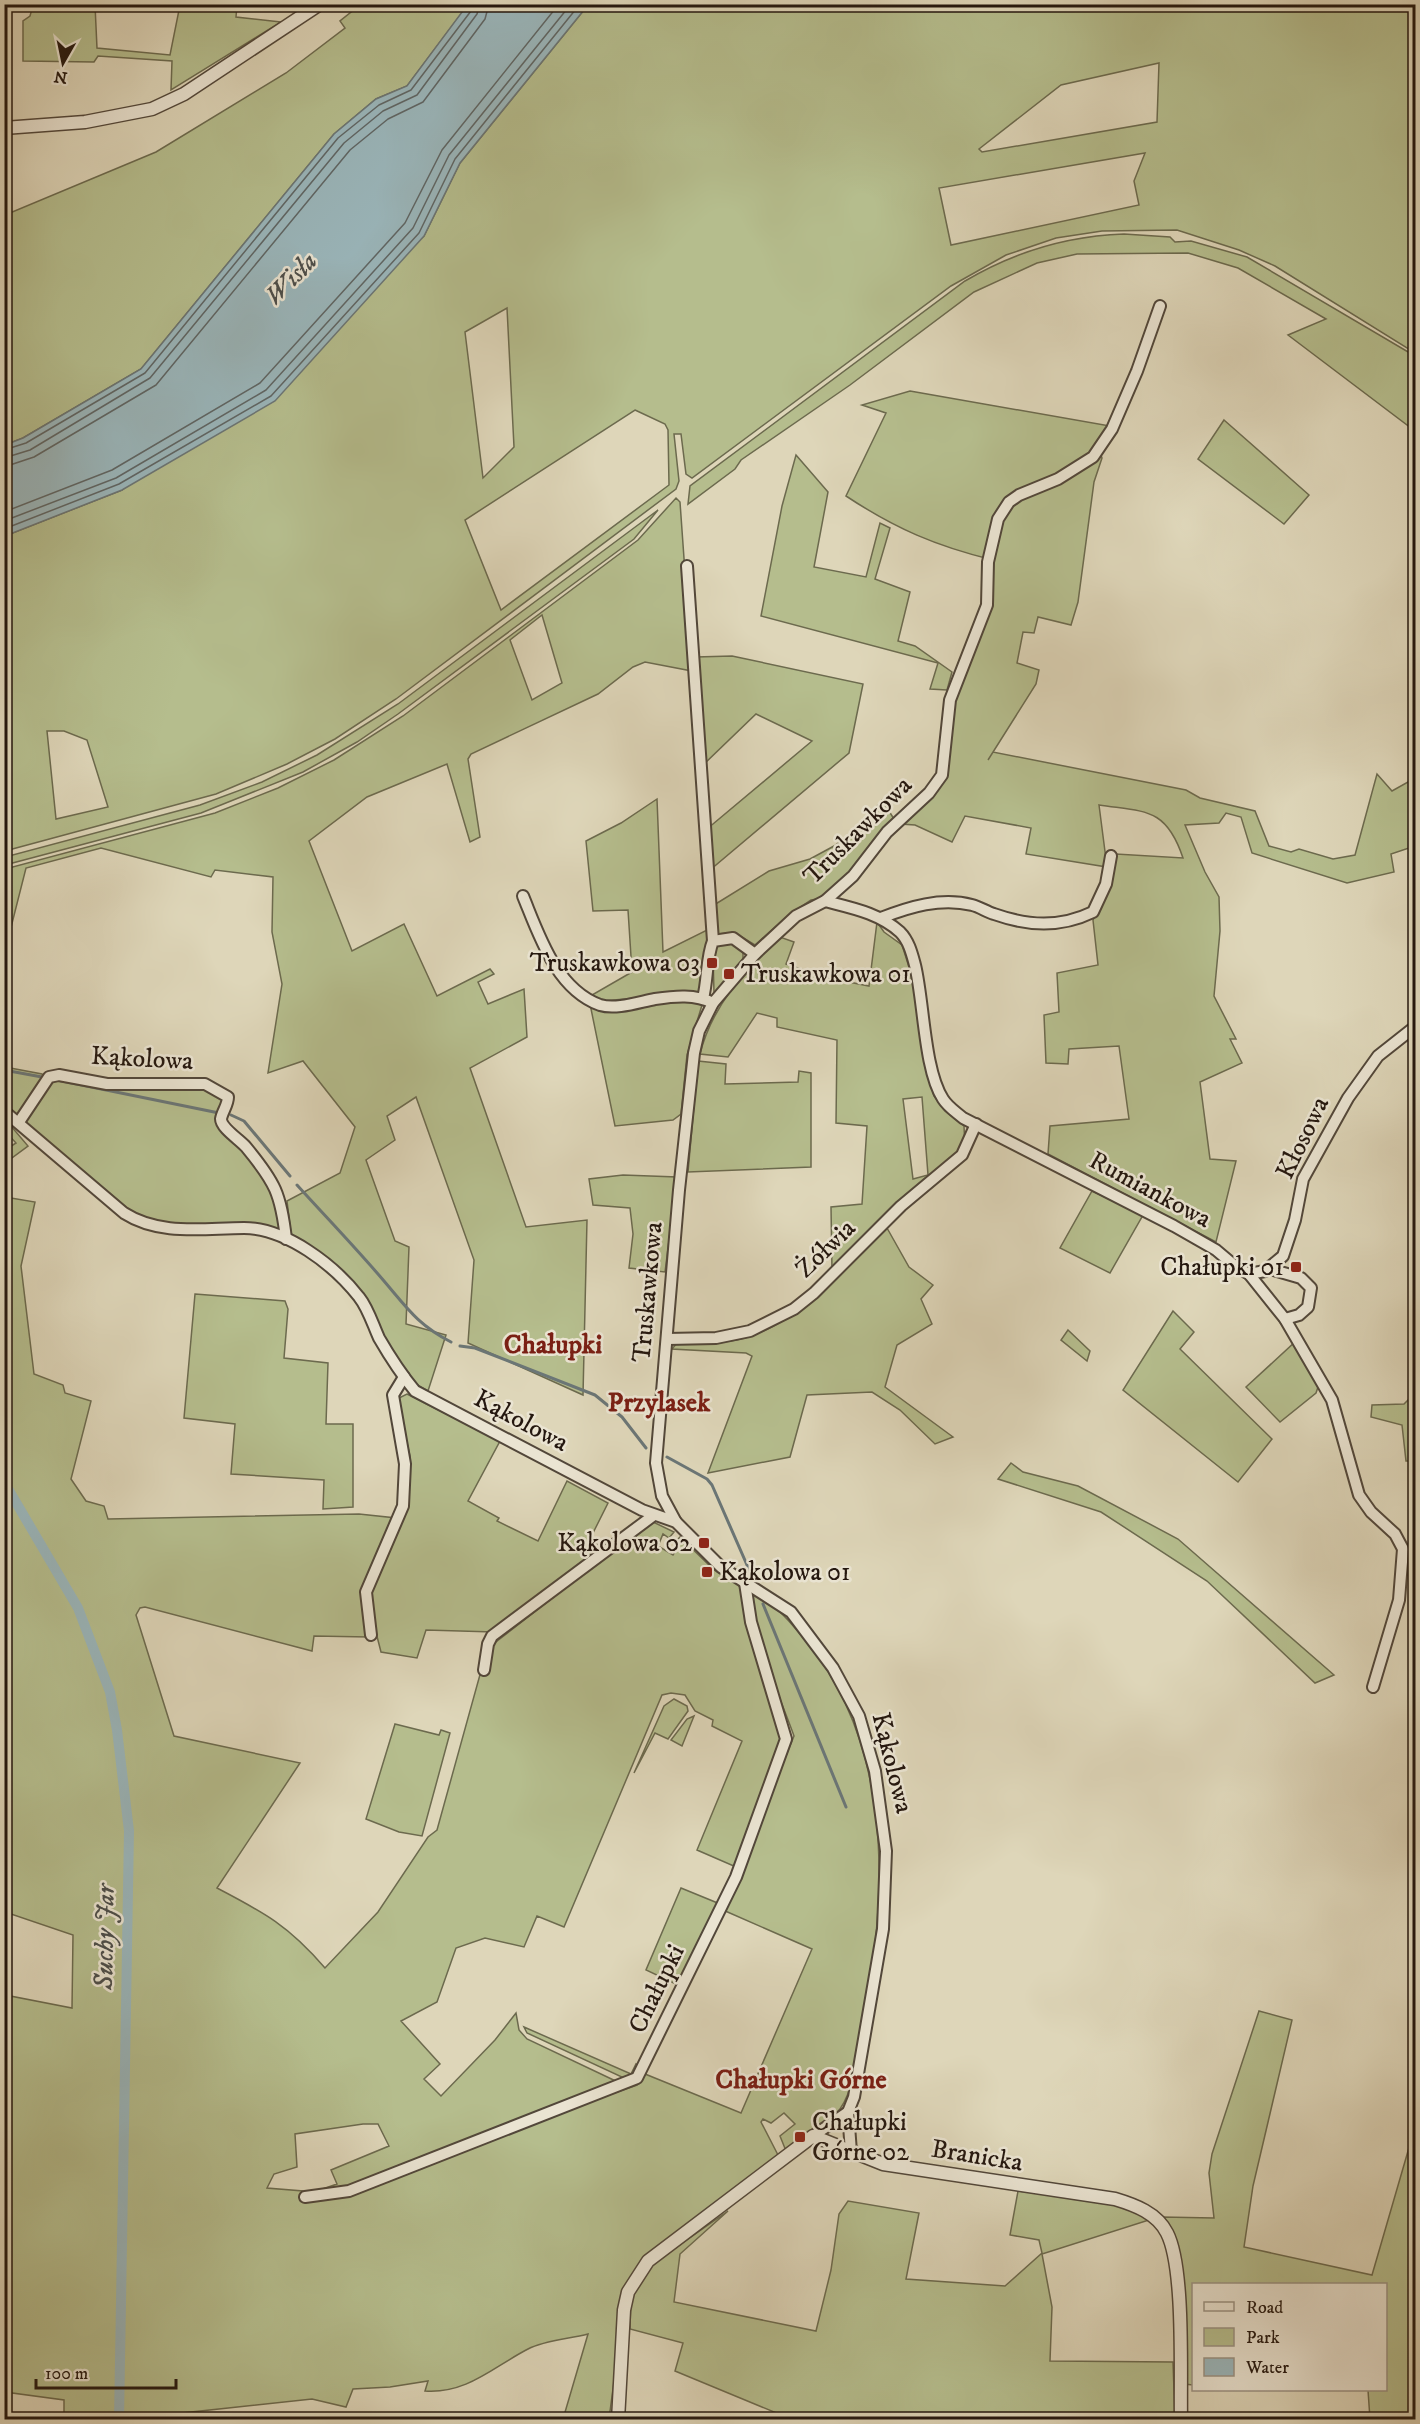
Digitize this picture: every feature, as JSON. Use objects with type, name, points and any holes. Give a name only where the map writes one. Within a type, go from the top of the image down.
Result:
[{"type":"street","points":[[4,128],[94,121],[152,110],[184,94],[320,4]]},
{"type":"street","name":"Truskawkowa","points":[[676,1522],[662,1496],[656,1463],[694,1053],[708,1000],[796,916],[825,901],[853,876],[887,832],[929,793],[942,775],[950,700],[987,605],[988,562],[998,519],[1003,508],[1014,498],[1058,479],[1093,457],[1112,429],[1137,371],[1160,306]]},
{"type":"street","points":[[523,896],[555,966],[575,990],[601,1005],[614,1006],[686,996],[708,1000],[709,952],[713,940],[687,566]]},
{"type":"street","points":[[881,918],[922,904],[939,903],[972,905],[1011,920],[1031,924],[1067,923],[1093,912],[1106,884],[1112,856]]},
{"type":"street","name":"Rumiankowa","points":[[825,901],[881,918],[902,933],[908,943],[920,989],[931,1063],[943,1099],[951,1108],[976,1124],[1174,1226],[1250,1274],[1285,1319],[1332,1400],[1359,1495],[1371,1512],[1395,1534],[1403,1549],[1399,1600],[1373,1687]]},
{"type":"street","points":[[713,940],[733,938],[754,954]]},
{"type":"street","name":"Kłosowa","points":[[1270,1269],[1283,1256],[1294,1220],[1302,1179],[1348,1098],[1378,1056],[1416,1026]]},
{"type":"street","name":"Kąkolowa","points":[[19,1122],[49,1077],[59,1075],[107,1084],[205,1084],[228,1097],[221,1119],[223,1125],[245,1145],[281,1198],[286,1239]]},
{"type":"street","name":"Kąkolowa","points":[[4,1111],[124,1213],[139,1222],[162,1228],[209,1230],[246,1228],[269,1232],[286,1239],[332,1269],[361,1298],[379,1337],[404,1377],[416,1390],[654,1515],[676,1522],[718,1565],[745,1583],[766,1593],[791,1611],[819,1646],[859,1716],[875,1771],[886,1835],[884,1929],[854,2097],[848,2112],[850,2152]]},
{"type":"street","name":"Żółwia","points":[[666,1339],[716,1338],[750,1331],[794,1309],[814,1293],[843,1261],[902,1206],[962,1155],[976,1124]]},
{"type":"street","points":[[1250,1274],[1270,1269],[1301,1278],[1311,1288],[1308,1307],[1299,1315],[1285,1319]]},
{"type":"street","points":[[371,1635],[366,1592],[404,1506],[406,1491],[405,1464],[393,1395],[404,1377]]},
{"type":"street","points":[[484,1670],[488,1644],[492,1636],[509,1627],[654,1515]]},
{"type":"street","name":"Chałupki","points":[[304,2197],[349,2191],[618,2088],[637,2078],[736,1877],[786,1740],[752,1623],[745,1583]]},
{"type":"street","points":[[618,2420],[624,2310],[628,2292],[636,2276],[665,2247],[848,2112]]},
{"type":"street","name":"Branicka","points":[[813,2136],[883,2164],[1115,2199],[1137,2206],[1152,2215],[1168,2234],[1176,2266],[1182,2420]]},
{"type":"green space","points":[[33,5],[95,5],[97,48],[170,55],[180,5],[237,5],[236,17],[281,22],[171,90],[172,61],[98,56],[94,62],[23,61],[23,21],[30,16]]},
{"type":"green space","points":[[360,5],[468,5],[407,86],[376,99],[334,134],[141,369],[23,438],[5,445],[5,215],[156,152],[286,73],[345,28],[340,21]]},
{"type":"green space","points":[[588,5],[1415,5],[1415,353],[1275,266],[1239,250],[1177,230],[1102,231],[1056,238],[1006,255],[951,286],[692,478],[686,474],[681,434],[674,434],[679,481],[676,489],[396,699],[335,739],[287,764],[216,794],[5,851],[5,536],[122,490],[424,236],[460,163]],"holes":[[[1159,63],[1157,122],[982,152],[979,149],[1061,85]],[[1145,153],[1134,181],[1139,205],[951,245],[939,188]],[[507,308],[514,447],[483,478],[465,332]],[[635,410],[665,424],[668,430],[669,485],[501,610],[465,520]],[[47,731],[64,731],[87,740],[108,807],[56,819]]]},
{"type":"green space","points":[[1124,234],[1170,237],[1175,242],[1191,241],[1247,257],[1415,356],[1415,431],[1288,335],[1326,319],[1238,268],[1188,253],[1077,254],[1037,263],[974,292],[850,385],[741,460],[735,469],[688,504],[690,486],[965,281],[1002,262],[1041,247],[1082,238]]},
{"type":"green space","points":[[910,391],[1110,426],[1097,444],[1102,458],[1094,482],[1078,602],[1071,625],[1038,617],[1034,633],[1023,632],[1017,663],[1039,670],[1036,684],[993,752],[1186,790],[1200,798],[1255,811],[1269,846],[1291,852],[1299,849],[1333,859],[1355,855],[1377,774],[1392,791],[1415,778],[1415,846],[1391,854],[1394,872],[1347,883],[1252,853],[1241,817],[1226,813],[1219,823],[1185,825],[1205,872],[1219,897],[1220,931],[1214,996],[1236,1039],[1230,1039],[1242,1063],[1200,1082],[1210,1159],[1236,1161],[1216,1242],[1048,1154],[1050,1126],[1129,1119],[1119,1046],[1069,1049],[1068,1064],[1046,1063],[1044,1015],[1059,1012],[1057,973],[1098,965],[1093,920],[1110,882],[1116,854],[1183,858],[1169,829],[1152,815],[1141,811],[1099,805],[1107,867],[1026,854],[1031,828],[965,816],[952,842],[915,825],[901,824],[945,775],[956,688],[974,648],[993,560],[953,549],[917,535],[882,518],[846,496],[886,413],[862,405]]},
{"type":"green space","points":[[1224,420],[1309,495],[1284,524],[1198,459]]},
{"type":"green space","points":[[796,455],[828,492],[814,567],[866,577],[880,523],[890,528],[875,579],[910,592],[898,641],[915,646],[952,672],[947,690],[930,689],[938,663],[761,616],[782,506]]},
{"type":"green space","points":[[676,498],[680,502],[692,671],[645,662],[633,667],[598,694],[471,754],[468,759],[480,837],[470,842],[447,764],[367,797],[309,841],[352,951],[404,924],[437,996],[490,969],[494,974],[478,982],[488,1004],[524,989],[527,1037],[470,1068],[526,1227],[587,1220],[583,1395],[468,1343],[474,1260],[416,1097],[387,1116],[395,1140],[366,1160],[395,1241],[409,1247],[406,1324],[446,1335],[428,1391],[414,1383],[393,1357],[367,1304],[324,1258],[291,1234],[287,1201],[340,1173],[355,1127],[303,1061],[268,1073],[282,984],[272,932],[273,877],[215,870],[211,877],[101,848],[26,868],[5,951],[5,869],[215,813],[278,788],[334,760],[403,716],[638,540]],"holes":[[[542,615],[562,683],[532,700],[510,640]]]},
{"type":"green space","points":[[658,510],[634,539],[398,714],[357,742],[303,772],[201,813],[5,865],[5,857],[200,805],[262,782],[317,755],[398,704]]},
{"type":"green space","points":[[732,656],[863,684],[849,753],[710,870],[707,829],[812,741],[756,714],[702,766],[696,657]]},
{"type":"green space","points":[[657,799],[663,952],[707,930],[709,938],[705,949],[701,992],[603,1001],[592,995],[632,972],[628,910],[593,911],[586,841],[621,823]]},
{"type":"green space","points":[[882,800],[894,819],[860,862],[824,898],[811,900],[790,914],[755,945],[735,933],[715,934],[714,905],[769,871],[810,859],[834,846],[861,827]]},
{"type":"green space","points":[[877,922],[884,932],[902,945],[915,986],[925,1063],[934,1096],[945,1111],[964,1126],[965,1148],[832,1271],[831,1207],[862,1204],[867,1126],[836,1123],[837,1040],[777,1027],[777,1018],[757,1013],[728,1057],[700,1054],[712,1020],[731,990],[780,937],[794,942],[786,964],[824,977],[869,986]],"holes":[[[922,1097],[928,1175],[913,1179],[903,1099]]]},
{"type":"green space","points":[[731,942],[743,950],[743,959],[731,973],[726,969],[723,972],[727,979],[714,993],[713,955],[717,945]]},
{"type":"green space","points":[[693,999],[702,1005],[687,1055],[681,1114],[673,1120],[615,1126],[590,1004]]},
{"type":"green space","points":[[698,1061],[726,1064],[725,1084],[798,1082],[799,1071],[811,1073],[811,1167],[688,1172]]},
{"type":"green space","points":[[5,1067],[42,1074],[45,1078],[21,1115],[11,1112],[5,1105]]},
{"type":"green space","points":[[60,1079],[198,1086],[226,1098],[219,1118],[269,1181],[282,1231],[176,1227],[139,1218],[25,1122],[48,1085]]},
{"type":"green space","points":[[5,1119],[28,1146],[5,1163],[5,1150],[16,1143],[5,1131]]},
{"type":"green space","points":[[623,1175],[677,1177],[665,1272],[629,1268],[633,1234],[630,1208],[593,1205],[589,1179]]},
{"type":"green space","points":[[1092,1191],[1143,1215],[1110,1273],[1060,1248]]},
{"type":"green space","points":[[5,1197],[35,1202],[21,1266],[34,1374],[63,1385],[65,1393],[91,1401],[71,1479],[86,1501],[104,1506],[108,1519],[359,1514],[396,1518],[363,1590],[369,1637],[314,1636],[312,1651],[145,1607],[140,1608],[136,1615],[174,1736],[300,1763],[217,1888],[276,1922],[300,1941],[325,1968],[378,1912],[428,1837],[437,1830],[481,1671],[492,1645],[651,1521],[674,1532],[669,1538],[663,1534],[658,1546],[673,1555],[678,1547],[674,1543],[680,1537],[714,1570],[741,1586],[782,1741],[736,1867],[697,1850],[742,1741],[712,1726],[713,1720],[695,1711],[685,1695],[671,1693],[662,1695],[564,1927],[537,1916],[524,1947],[485,1938],[456,1948],[437,2002],[401,2021],[440,2064],[424,2079],[441,2096],[495,2040],[516,2013],[519,2030],[527,2039],[622,2084],[339,2191],[314,2192],[337,2184],[331,2170],[389,2146],[378,2124],[295,2134],[297,2167],[274,2174],[267,2188],[303,2191],[302,2198],[347,2195],[531,2122],[637,2085],[645,2074],[741,2113],[812,1949],[723,1910],[794,1736],[755,1626],[752,1593],[769,1603],[787,1619],[833,1679],[853,1722],[867,1767],[876,1814],[879,1862],[878,1910],[873,1957],[857,2058],[850,2087],[837,2113],[808,2135],[802,2134],[796,2138],[797,2144],[786,2151],[780,2136],[795,2124],[784,2113],[771,2123],[763,2119],[761,2122],[778,2155],[650,2254],[637,2269],[615,2374],[609,2419],[563,2419],[588,2334],[535,2346],[479,2378],[454,2388],[425,2391],[428,2381],[390,2387],[353,2389],[346,2407],[312,2399],[173,2414],[173,2419],[64,2420],[64,2400],[5,2392],[5,1995],[72,2008],[73,1935],[5,1912]]},
{"type":"green space","points":[[887,1228],[909,1267],[933,1285],[921,1299],[932,1324],[897,1345],[885,1387],[953,1437],[935,1444],[900,1410],[872,1392],[807,1395],[790,1457],[708,1473],[752,1356],[746,1353],[672,1349],[677,1343],[715,1343],[742,1339],[771,1327],[808,1304]]},
{"type":"green space","points":[[195,1294],[285,1301],[288,1309],[284,1358],[328,1363],[326,1424],[353,1424],[353,1507],[323,1509],[324,1480],[231,1474],[235,1424],[184,1418]]},
{"type":"green space","points":[[1173,1311],[1194,1332],[1180,1349],[1272,1439],[1238,1482],[1123,1390]]},
{"type":"green space","points":[[1068,1330],[1090,1351],[1087,1361],[1061,1340]]},
{"type":"green space","points":[[1295,1342],[1320,1381],[1316,1393],[1280,1422],[1246,1387]]},
{"type":"green space","points":[[1415,1393],[1415,1461],[1406,1461],[1402,1425],[1371,1417],[1372,1405],[1404,1404]]},
{"type":"green space","points":[[407,1394],[500,1441],[468,1501],[499,1518],[497,1521],[538,1541],[567,1481],[608,1503],[589,1541],[608,1549],[494,1632],[426,1630],[417,1658],[381,1652],[369,1605],[370,1590],[409,1502],[410,1456],[397,1399]]},
{"type":"green space","points":[[1011,1463],[1023,1472],[1078,1486],[1178,1539],[1334,1675],[1315,1683],[1207,1581],[1101,1512],[998,1479]]},
{"type":"green space","points":[[674,1699],[687,1706],[688,1711],[668,1739],[655,1733],[634,1773],[664,1706]]},
{"type":"green space","points":[[694,1716],[682,1746],[671,1740],[687,1719]]},
{"type":"green space","points":[[395,1724],[439,1735],[441,1730],[450,1733],[422,1836],[399,1832],[366,1819]]},
{"type":"green space","points":[[681,1888],[720,1904],[680,1986],[646,1970]]},
{"type":"green space","points":[[1259,2011],[1292,2020],[1253,2186],[1244,2247],[1372,2275],[1415,2127],[1415,2419],[1370,2419],[1368,2391],[1387,2391],[1387,2283],[1192,2283],[1192,2385],[1184,2384],[1181,2265],[1162,2217],[1214,2218],[1209,2173],[1212,2154]]},
{"type":"green space","points":[[524,2027],[631,2074],[636,2064],[640,2067],[637,2076],[626,2079],[527,2033]]},
{"type":"green space","points":[[1018,2191],[1086,2198],[1121,2206],[1149,2220],[1042,2254],[1052,2307],[1050,2361],[1173,2362],[1175,2419],[791,2419],[675,2371],[683,2343],[630,2329],[631,2293],[654,2263],[728,2211],[680,2254],[674,2302],[816,2331],[831,2270],[839,2214],[848,2201],[919,2213],[906,2279],[1005,2286],[1042,2253],[1039,2240],[1010,2235]]},
{"type":"water","name":"Wisła","points":[[468,4],[588,5],[460,163],[424,236],[275,401],[122,490],[5,536],[5,445],[23,438],[141,369],[334,134],[376,99],[407,86]]},
{"type":"waterway","points":[[4,1070],[42,1077]]},
{"type":"waterway","points":[[57,1080],[219,1113]]},
{"type":"waterway","points":[[231,1115],[244,1121],[290,1176]]},
{"type":"waterway","points":[[297,1185],[414,1315],[430,1329],[451,1342]]},
{"type":"waterway","points":[[460,1346],[475,1348],[595,1395],[622,1417],[646,1448]]},
{"type":"waterway","points":[[667,1457],[707,1479],[712,1485],[754,1581]]},
{"type":"waterway","name":"Suchy Jar","points":[[4,1482],[78,1608],[110,1692],[117,1730],[129,1831],[119,2420]]},
{"type":"waterway","points":[[763,1604],[846,1807]]},
{"type":"place","name":"Truskawkowa 03","points":[[712,963]]},
{"type":"place","name":"Truskawkowa 01","points":[[729,974]]},
{"type":"place","name":"Chałupki 01","points":[[1296,1267]]},
{"type":"place","name":"Kąkolowa 02","points":[[704,1543]]},
{"type":"place","name":"Kąkolowa 01","points":[[707,1572]]},
{"type":"place","name":"Chałupki Górne 02","points":[[800,2137]]},
{"type":"district","name":"Chałupki","points":[[553,1345]]},
{"type":"district","name":"Przylasek","points":[[659,1403]]},
{"type":"district","name":"Chałupki Górne","points":[[801,2080]]}]
